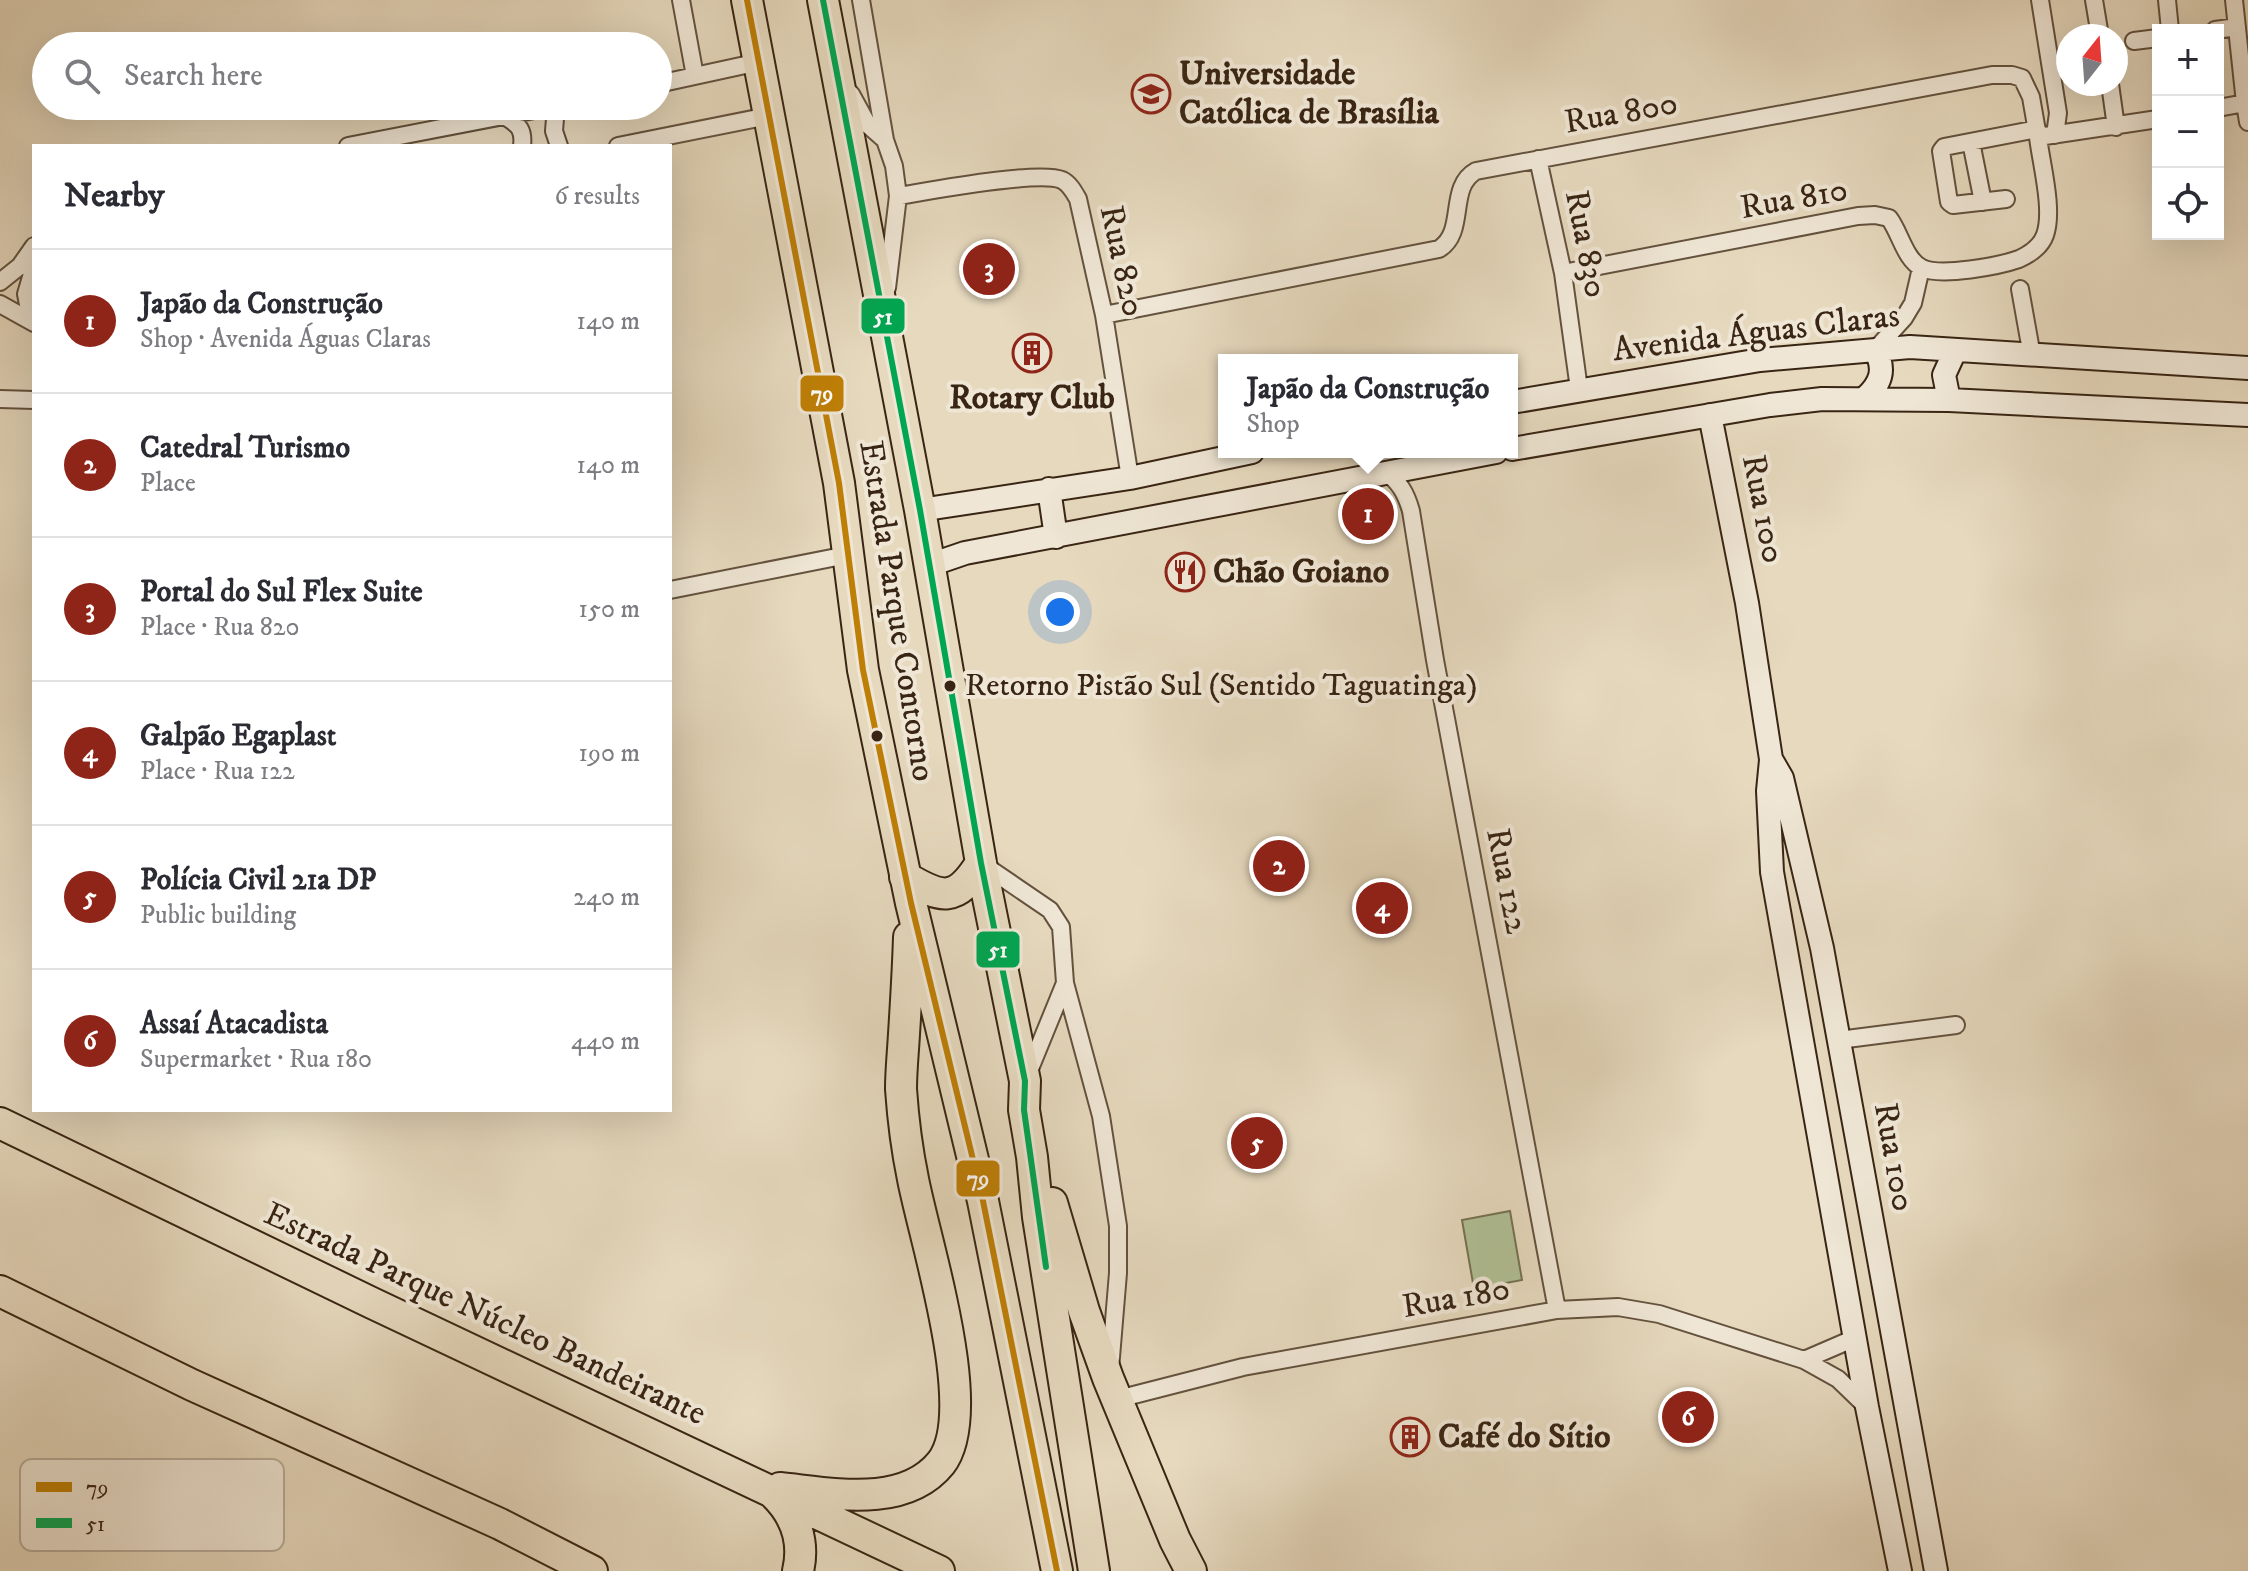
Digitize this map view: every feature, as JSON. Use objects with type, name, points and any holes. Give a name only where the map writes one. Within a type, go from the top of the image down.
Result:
[{"type":"highway","name":"Estrada Parque Contorno","points":[[747,0],[839,483],[863,670],[908,890]]},
{"type":"highway","name":"Estrada Parque Contorno","points":[[823,0],[920,510],[1024,1095]]},
{"type":"highway","points":[[908,890],[939,895],[962,889],[981,863]]},
{"type":"highway","points":[[766,1489],[853,1495],[900,1489],[934,1471],[950,1449],[956,1415],[954,1382],[943,1310],[912,1177],[901,1088],[908,890]]},
{"type":"highway","points":[[908,890],[983,1201],[1057,1571]]},
{"type":"highway","points":[[1024,1095],[1084,1311],[1175,1540],[1191,1571]]},
{"type":"highway","points":[[1024,1095],[1038,1217],[1094,1571]]},
{"type":"highway","name":"Estrada Parque Núcleo Bandeirante","points":[[0,1123],[939,1571]]},
{"type":"highway","points":[[0,1291],[192,1385],[500,1524],[592,1571]]},
{"type":"highway","points":[[766,1489],[782,1502],[795,1524],[800,1550],[798,1571]]},
{"type":"main road","name":"Avenida Águas Claras","points":[[1518,401],[1760,360],[1910,347],[2248,368]]},
{"type":"main road","points":[[1865,398],[1879,383],[1882,370],[1875,350]]},
{"type":"main road","points":[[1949,400],[1944,379],[1955,351]]},
{"type":"main road","points":[[1518,448],[1793,402],[1865,398],[2248,415]]},
{"type":"main road","name":"Rua 100","points":[[1710,415],[1747,603],[1771,759],[1768,791],[1772,872],[1811,1103],[1900,1571]]},
{"type":"main road","points":[[920,510],[1130,478],[1224,458]]},
{"type":"main road","points":[[930,565],[965,553],[1461,458]]},
{"type":"main road","points":[[1049,489],[1056,537]]},
{"type":"main road","name":"Rua 100","points":[[1771,759],[1782,778],[1822,948],[1936,1571]]},
{"type":"main road","points":[[1811,1103],[1849,1097]]},
{"type":"main road","points":[[1878,1459],[1914,1454]]},
{"type":"street","points":[[681,0],[695,76]]},
{"type":"street","points":[[861,0],[898,196],[882,318]]},
{"type":"street","points":[[1875,350],[1904,318],[1913,303],[1921,268],[1951,272],[2019,259],[2040,244],[2047,216],[2043,134],[2058,113],[2040,0]]},
{"type":"street","points":[[2094,0],[2098,24]]},
{"type":"street","points":[[2167,0],[2169,24]]},
{"type":"street","points":[[2234,0],[2248,122]]},
{"type":"street","points":[[2224,29],[2237,27]]},
{"type":"street","points":[[2134,41],[2152,39]]},
{"type":"street","points":[[835,56],[857,109],[868,125],[885,140]]},
{"type":"street","points":[[672,81],[759,62]]},
{"type":"street","name":"Rua 800","points":[[1104,315],[1439,249],[1450,239],[1461,187],[1470,175],[1476,171],[1538,159],[2002,74],[2022,78],[2028,87],[2043,134]]},
{"type":"street","points":[[2112,96],[2116,127]]},
{"type":"street","points":[[2224,107],[2245,103]]},
{"type":"street","points":[[628,144],[768,116]]},
{"type":"street","points":[[359,144],[490,120]]},
{"type":"street","points":[[511,120],[522,130],[522,144]]},
{"type":"street","points":[[555,120],[554,131],[558,144]]},
{"type":"street","points":[[2006,199],[1956,206],[1949,202],[1940,156],[1944,147],[2152,120]]},
{"type":"street","points":[[1971,142],[1983,202]]},
{"type":"street","name":"Rua 830","points":[[1538,159],[1563,273],[1579,389]]},
{"type":"street","name":"Rua 820","points":[[898,196],[1035,177],[1051,177],[1068,184],[1078,199],[1104,315],[1130,478]]},
{"type":"street","name":"Rua 810","points":[[1563,273],[1875,215],[1889,218],[1913,260],[1921,268]]},
{"type":"street","points":[[0,282],[20,266],[32,249]]},
{"type":"street","points":[[32,274],[26,294],[32,318]]},
{"type":"street","points":[[2020,289],[2032,356]]},
{"type":"street","points":[[0,304],[32,321]]},
{"type":"street","points":[[1,400],[29,397]]},
{"type":"street","name":"Rua 122","points":[[1384,471],[1397,481],[1411,511],[1435,660],[1557,1310]]},
{"type":"street","points":[[672,590],[847,555]]},
{"type":"street","points":[[981,863],[1050,910],[1061,927],[1065,983],[1101,1116],[1118,1226],[1113,1389]]},
{"type":"street","points":[[1024,1095],[1065,983]]},
{"type":"street","points":[[1839,1040],[1956,1025]]},
{"type":"street","name":"Rua 180","points":[[1113,1389],[1592,1306],[1659,1314],[1804,1360],[1838,1379],[1867,1407]]},
{"type":"street","points":[[1804,1360],[1855,1338]]},
{"type":"green space","points":[[1510,1211],[1522,1280],[1474,1289],[1462,1220]]},
{"type":"transit line","name":"79","points":[[747,0],[839,483],[863,670],[911,903],[983,1201],[1057,1571]]},
{"type":"transit line","name":"51","points":[[823,0],[920,510],[981,863],[1025,1081],[1024,1110],[1046,1267]]},
{"type":"place","name":"Universidade Católica de Brasília","points":[[1151,94]]},
{"type":"place","name":"Portal do Sul Flex Suite","points":[[989,269]]},
{"type":"place","name":"Rotary Club","points":[[1032,353]]},
{"type":"place","name":"Japão da Construção","points":[[1368,514]]},
{"type":"place","name":"Chão Goiano","points":[[1185,572]]},
{"type":"place","name":"Retorno Pistão Sul (Sentido Taguatinga)","points":[[950,686]]},
{"type":"place","name":"Catedral Turismo","points":[[1279,866]]},
{"type":"place","name":"Galpão Egaplast","points":[[1382,908]]},
{"type":"place","name":"Polícia Civil 21a DP","points":[[1257,1143]]},
{"type":"place","name":"Assaí Atacadista","points":[[1688,1417]]},
{"type":"place","name":"Café do Sítio","points":[[1410,1437]]}]
